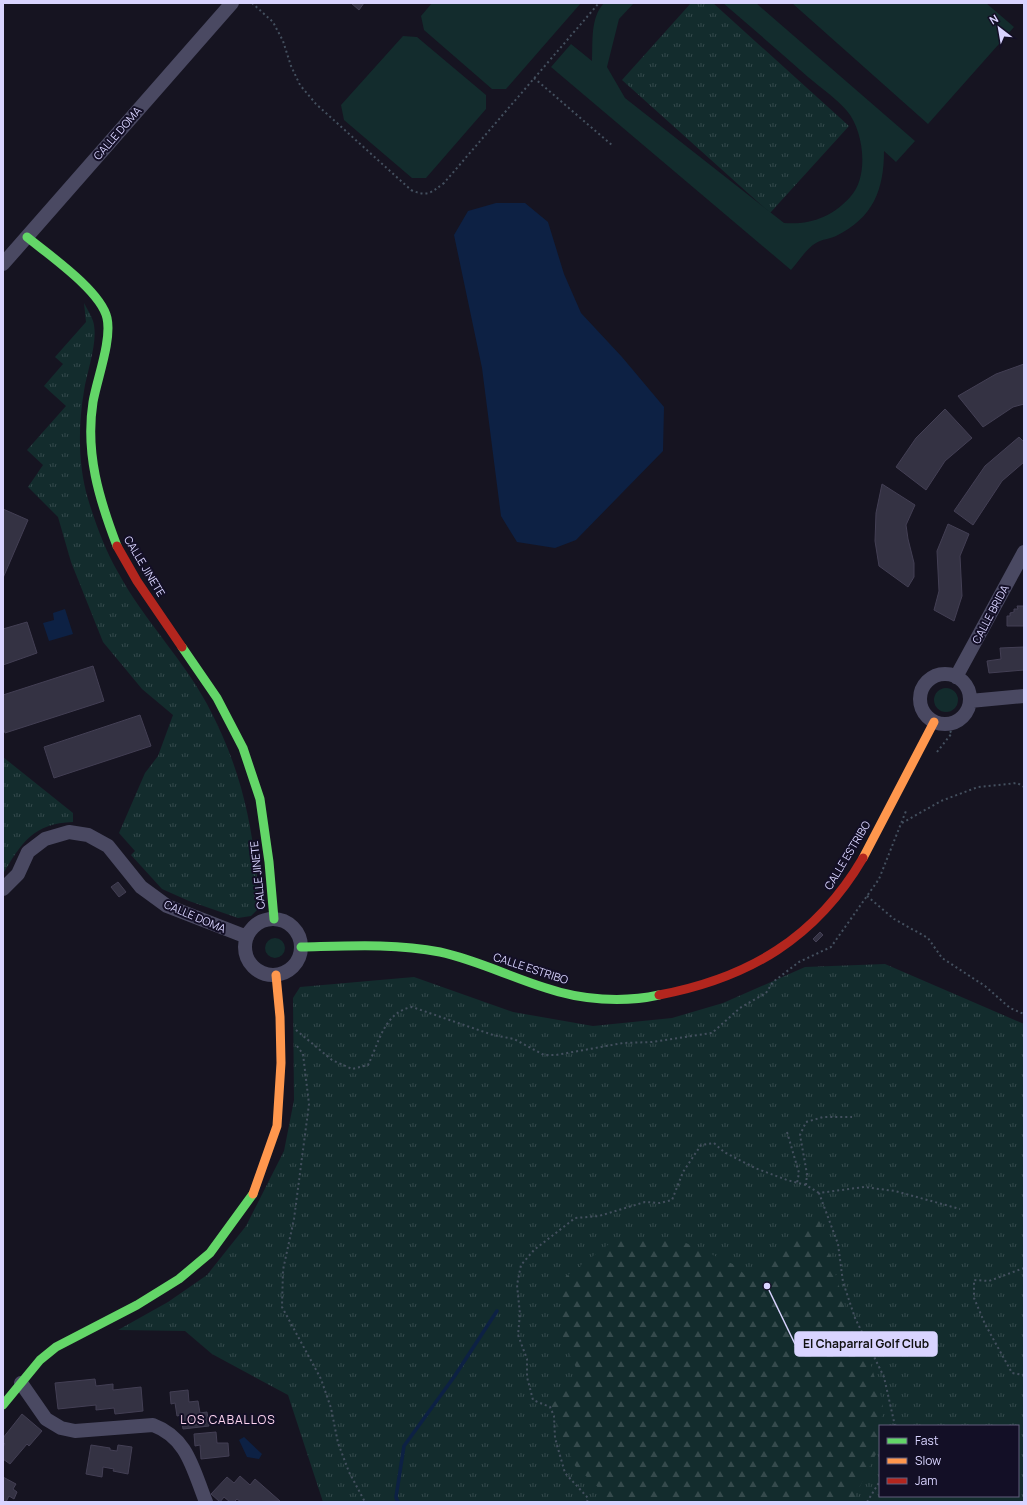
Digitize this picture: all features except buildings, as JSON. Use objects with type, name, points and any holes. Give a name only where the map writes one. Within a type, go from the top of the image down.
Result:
[{"type":"street","name":"CALLE DOMA","points":[[3,264],[232,3]]},
{"type":"street","name":"CALLE JINETE","points":[[27,237],[91,291],[102,306],[107,318],[108,333],[93,402],[90,436],[93,470],[104,512],[118,548],[137,581],[217,698],[243,748],[260,799],[269,862],[274,919]]},
{"type":"street","name":"CALLE BRIDA","points":[[956,677],[1024,552]]},
{"type":"street","points":[[940,675],[956,677],[966,687],[970,701],[968,709],[958,721],[938,723],[923,712],[920,696],[922,689],[927,682],[940,675]]},
{"type":"street","points":[[970,701],[1024,696]]},
{"type":"street","name":"CALLE ESTRIBO","points":[[301,947],[377,945],[423,948],[460,957],[542,987],[577,996],[631,999],[668,995],[703,986],[740,972],[771,955],[802,932],[829,907],[848,883],[938,723]]},
{"type":"street","name":"CALLE DOMA","points":[[3,889],[18,874],[28,852],[45,839],[69,832],[88,835],[108,846],[141,887],[167,906],[247,937]]},
{"type":"street","points":[[274,919],[282,921],[292,928],[299,938],[301,947],[296,962],[291,968],[276,975],[258,971],[250,964],[246,956],[245,946],[247,937],[257,924],[265,920],[274,919]]},
{"type":"street","points":[[3,1405],[40,1360],[56,1347],[138,1305],[179,1279],[210,1253],[255,1192],[277,1126],[281,1063],[280,1017],[276,975]]},
{"type":"street","points":[[21,1383],[46,1419],[61,1428],[75,1431],[153,1425],[165,1429],[177,1439],[184,1448],[206,1502]]},
{"type":"path","points":[[252,3],[273,22],[283,41],[291,66],[300,85],[316,104],[411,190],[421,194],[432,192],[444,183],[599,3]]},
{"type":"path","points":[[534,78],[612,146]]},
{"type":"path","points":[[934,756],[952,733],[938,723]]},
{"type":"path","points":[[901,824],[941,801],[978,787],[1017,783],[1024,787]]},
{"type":"path","points":[[280,1017],[332,1060],[352,1069],[368,1065],[389,1020],[400,1010],[412,1007],[493,1034],[514,1039],[544,1055],[556,1056],[623,1043],[652,1042],[712,1033],[740,1008],[766,993],[773,982],[799,962],[831,947],[879,879],[907,810]]},
{"type":"path","points":[[867,896],[894,919],[928,938],[942,958],[985,986],[1010,1008],[1024,1014]]},
{"type":"path","points":[[295,1044],[303,1054],[309,1104],[294,1219],[283,1270],[282,1306],[321,1379],[331,1408],[338,1443],[349,1472],[365,1502]]},
{"type":"path","points":[[806,1185],[807,1174],[800,1135],[806,1122],[823,1117],[852,1117]]},
{"type":"path","points":[[787,1132],[799,1173],[797,1183]]},
{"type":"path","points":[[586,1502],[588,1498],[565,1473],[555,1438],[554,1416],[550,1407],[533,1400],[528,1377],[527,1358],[518,1335],[520,1314],[517,1285],[520,1265],[534,1250],[576,1218],[599,1216],[645,1202],[660,1203],[672,1200],[683,1172],[701,1145],[714,1143],[724,1152],[755,1168],[806,1185],[819,1193],[838,1244],[843,1282],[855,1318],[884,1377],[895,1425]]},
{"type":"path","points":[[819,1193],[864,1187],[895,1191],[960,1209]]},
{"type":"path","points":[[1024,1268],[989,1281],[974,1280],[974,1298],[985,1324],[1006,1364],[1012,1373],[1024,1375]]},
{"type":"path","points":[[867,1502],[879,1483]]},
{"type":"green space","points":[[432,3],[581,3],[506,89],[492,89],[424,30],[421,16]]},
{"type":"green space","points":[[604,3],[634,3],[619,19],[607,67],[625,98],[784,223],[803,223],[820,218],[837,209],[851,196],[857,187],[862,166],[862,154],[857,130],[847,111],[838,102],[723,3],[756,3],[915,141],[896,162],[884,151],[882,178],[879,190],[867,211],[859,221],[849,229],[813,245],[791,270],[551,67],[571,44],[592,61],[594,23],[596,16]]},
{"type":"green space","points":[[691,3],[713,3],[849,126],[770,213],[622,80]]},
{"type":"green space","points":[[792,3],[986,3],[1014,27],[928,124]]},
{"type":"green space","points":[[403,36],[417,37],[486,95],[486,109],[426,178],[412,178],[344,120],[341,105]]},
{"type":"green space","points":[[84,303],[93,321],[95,337],[85,383],[80,432],[82,473],[88,499],[101,537],[119,574],[140,607],[197,687],[207,704],[230,754],[245,803],[254,854],[259,908],[251,916],[238,918],[189,901],[162,889],[131,855],[135,851],[119,833],[145,773],[158,756],[173,715],[142,689],[103,642],[71,562],[58,517],[28,487],[43,465],[27,450],[66,406],[44,386],[63,364],[55,357],[86,322]]},
{"type":"green space","points":[[946,688],[955,691],[958,700],[955,709],[946,712],[937,709],[934,700],[937,691]]},
{"type":"green space","points":[[3,757],[73,813],[73,822],[48,826],[38,831],[23,844],[3,874]]},
{"type":"green space","points":[[275,938],[282,941],[285,948],[282,955],[275,958],[268,955],[265,948],[268,941]]},
{"type":"green space","points":[[885,964],[1024,1024],[1024,1502],[323,1502],[288,1395],[212,1354],[185,1331],[118,1330],[168,1302],[207,1275],[246,1226],[284,1151],[294,1100],[293,998],[300,987],[414,977],[513,1012],[593,1026],[672,1018],[723,1003],[805,967]]},
{"type":"green space","points":[[818,1215],[852,1330],[865,1347],[883,1403],[881,1425],[879,1425],[879,1448],[852,1502],[600,1502],[604,1493],[575,1466],[550,1407],[578,1372],[563,1340],[560,1281],[617,1238],[677,1239],[735,1265],[748,1278],[771,1263]]},
{"type":"water","points":[[496,203],[525,203],[548,222],[564,274],[581,313],[622,357],[664,407],[663,451],[576,540],[555,548],[517,542],[501,516],[482,368],[454,235],[468,211]]},
{"type":"water","points":[[65,609],[73,634],[49,641],[43,623],[54,620],[53,613]]},
{"type":"water","points":[[244,1437],[262,1454],[259,1459],[247,1457],[239,1440]]},
{"type":"waterway","points":[[398,1502],[396,1497],[404,1446],[454,1377],[497,1311]]},
{"type":"traffic: fast","points":[[27,237],[85,285],[95,296],[103,308],[107,318],[108,327],[106,348],[93,402],[91,439],[92,458],[99,493],[117,546]]},
{"type":"traffic: fast","points":[[182,647],[217,698],[243,748],[260,799],[269,862],[274,919]]},
{"type":"traffic: fast","points":[[301,947],[388,946],[423,949],[454,955],[533,984],[559,992],[588,998],[631,999],[659,995]]},
{"type":"traffic: fast","points":[[3,1405],[40,1360],[56,1347],[137,1305],[179,1279],[210,1253],[253,1194]]},
{"type":"traffic: slow","points":[[863,858],[934,722]]},
{"type":"traffic: slow","points":[[253,1194],[277,1126],[281,1063],[280,1017],[276,975]]},
{"type":"traffic: jam","points":[[117,546],[137,581],[182,647]]},
{"type":"traffic: jam","points":[[659,995],[692,988],[722,978],[751,965],[777,950],[802,932],[824,911],[844,886],[863,858]]},
{"type":"place","name":"El Chaparral Golf Club","points":[[767,1286]]},
{"type":"district","name":"LOS CABALLOS","points":[[228,1419]]}]
